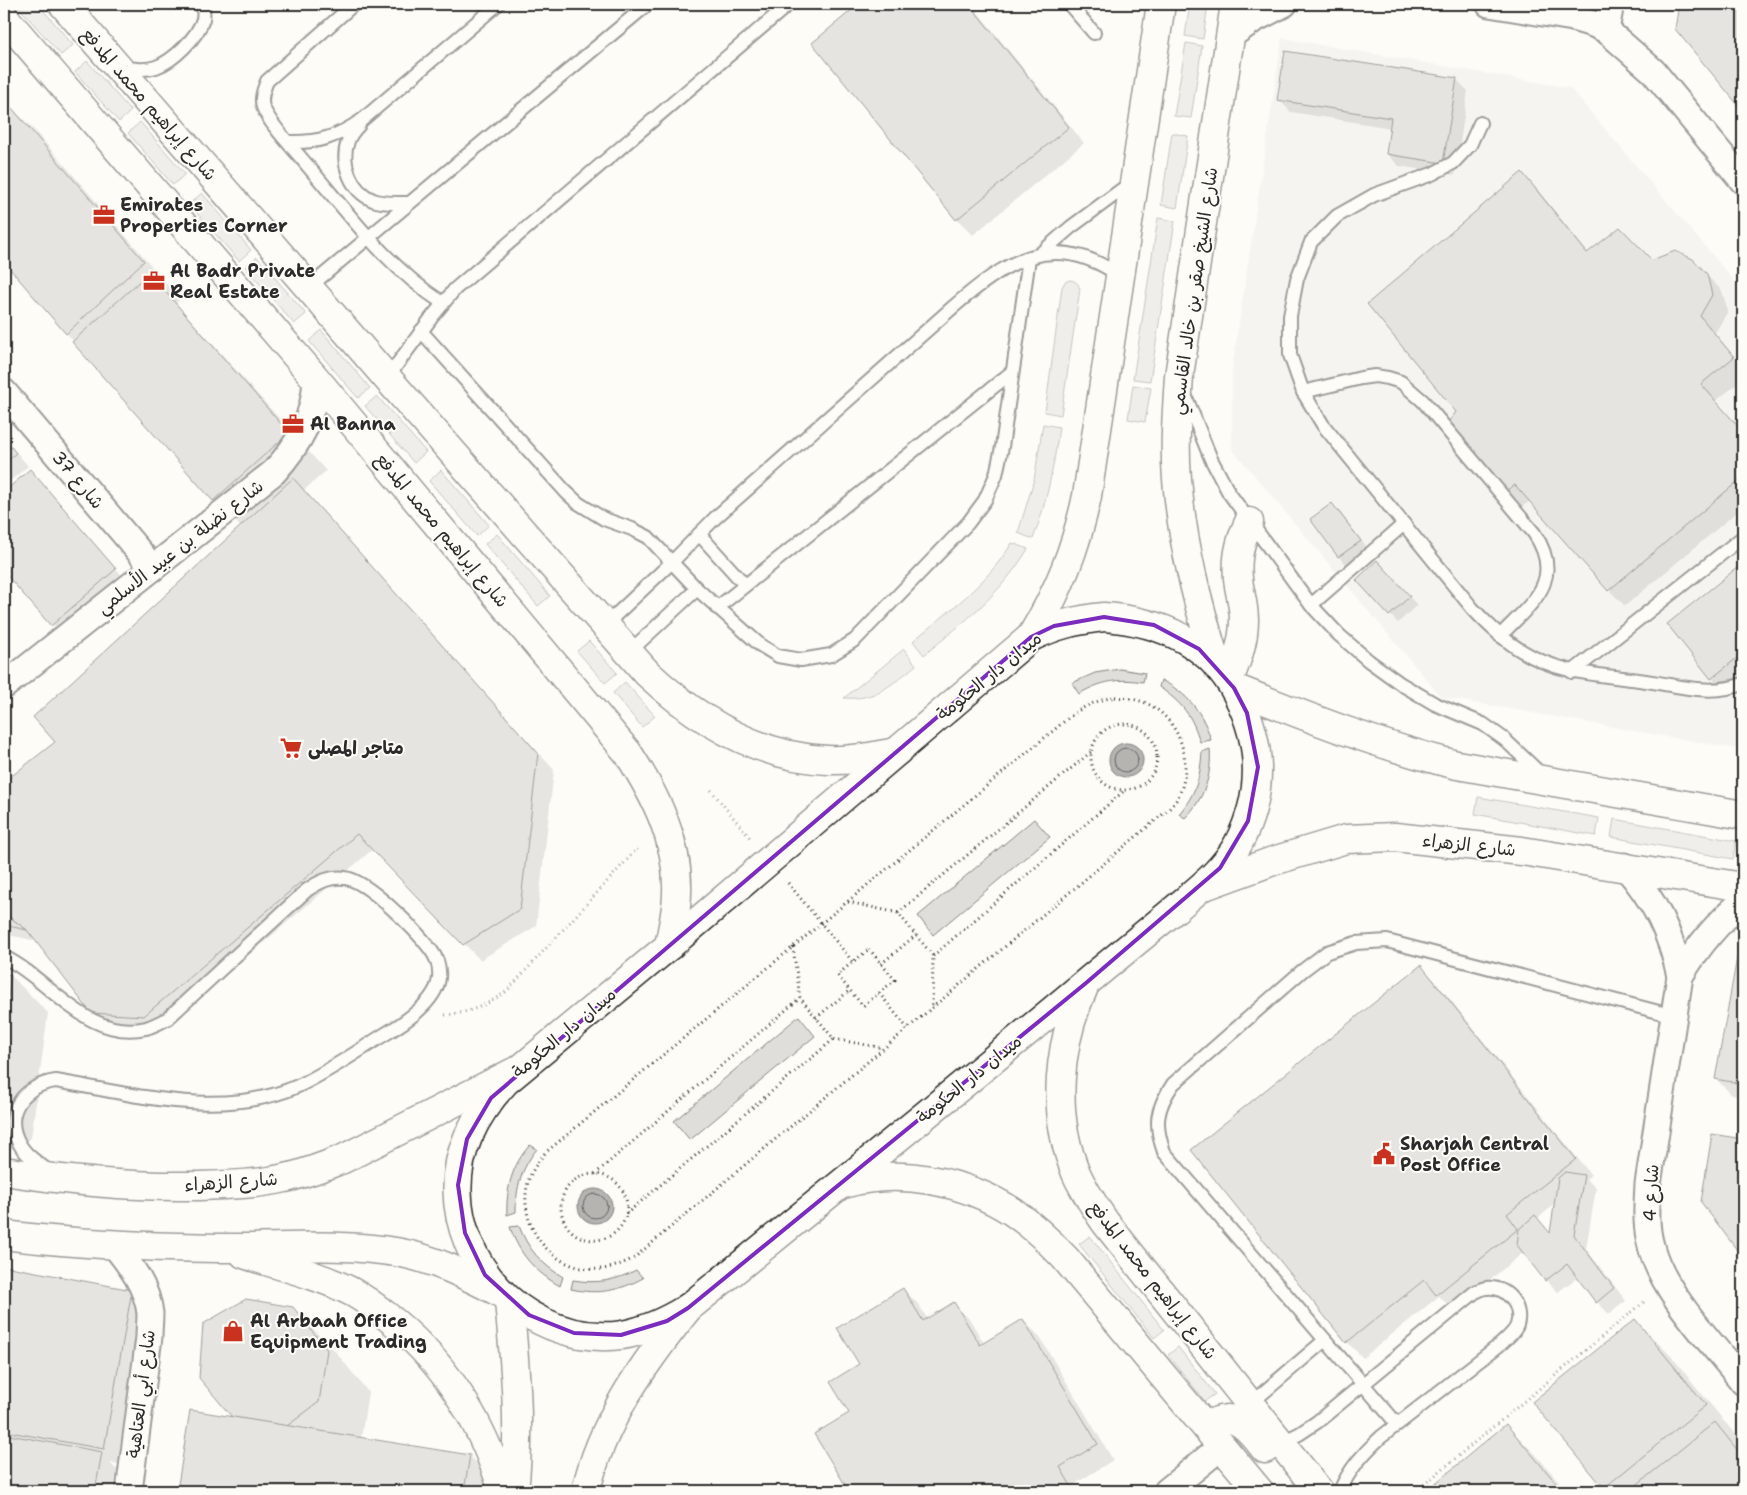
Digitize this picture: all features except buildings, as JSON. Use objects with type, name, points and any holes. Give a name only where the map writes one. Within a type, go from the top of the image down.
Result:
[{"type":"main road","name":"شارع إبراهيم محمد المدفع","points":[[63,4],[308,288],[647,673],[688,709],[711,724],[759,746],[793,756],[828,760],[864,758],[898,752]]},
{"type":"main road","points":[[1031,636],[1049,608],[1063,577],[1075,545],[1087,496],[1161,4]]},
{"type":"main road","name":"شارع الشيخ صقر بن خالد القاسمي","points":[[1227,678],[1202,619],[1191,572],[1182,525],[1177,478],[1176,427],[1179,376],[1235,4]]},
{"type":"main road","name":"شارع إبراهيم محمد المدفع","points":[[8,29],[316,379],[628,753],[660,809],[676,866],[677,892],[669,946]]},
{"type":"main road","points":[[1249,522],[1241,538],[1237,555],[1237,571],[1244,619],[1243,635],[1238,658],[1227,678],[1343,731],[1418,756],[1457,765],[1743,815]]},
{"type":"main road","name":"ميدان دار الحكومة","points":[[1104,617],[1129,619],[1154,625],[1177,635],[1199,649],[1227,678],[1247,713],[1255,739],[1258,767],[1255,794],[1248,821],[1237,846],[1220,868],[1086,983],[688,1308],[667,1321],[645,1330],[622,1335],[597,1336],[574,1333],[551,1326],[529,1315],[505,1297],[485,1275],[473,1255],[464,1233],[459,1209],[458,1185],[467,1139],[477,1118],[491,1098],[506,1081],[898,752],[1031,636],[1054,626],[1079,620],[1104,617]]},
{"type":"main road","name":"شارع الزهراء","points":[[1200,887],[1309,849],[1346,839],[1395,836],[1470,844],[1625,866],[1743,887]]},
{"type":"main road","name":"شارع إبراهيم محمد المدفع","points":[[1086,983],[1074,1008],[1066,1034],[1060,1089],[1062,1118],[1067,1146],[1076,1173],[1089,1198],[1105,1222],[1316,1487]]},
{"type":"main road","name":"شارع الزهراء","points":[[4,1172],[62,1181],[170,1186],[254,1183],[285,1178],[343,1159],[525,1066]]},
{"type":"main road","points":[[839,1185],[863,1178],[890,1176],[917,1178],[944,1183],[970,1191],[1012,1212],[1049,1241],[1065,1258],[1259,1491]]},
{"type":"main road","points":[[4,1235],[115,1246],[311,1247],[396,1252],[432,1262],[468,1276],[505,1297],[517,1397],[514,1491]]},
{"type":"main road","points":[[226,1248],[336,1284],[354,1293],[395,1323],[418,1343],[456,1390],[486,1441],[504,1491]]},
{"type":"main road","points":[[586,1491],[594,1462],[614,1416],[636,1378],[688,1308]]},
{"type":"main road","points":[[1214,1436],[1218,1420],[1238,1421],[1249,1429],[1277,1464],[1293,1476],[1316,1487]]},
{"type":"street","points":[[1230,36],[1253,20],[1284,4]]},
{"type":"street","points":[[1489,4],[1556,8],[1606,30],[1653,71],[1743,181]]},
{"type":"street","points":[[1606,30],[1611,4]]},
{"type":"street","name":"شارع نضلة بن عبيد الأسلمي","points":[[4,686],[274,472],[300,439],[315,399],[316,379]]},
{"type":"street","name":"شارع 37","points":[[4,392],[153,568]]},
{"type":"street","name":"شارع 4","points":[[1625,866],[1641,885],[1663,921],[1675,952],[1680,976],[1648,1184],[1646,1215],[1650,1246],[1662,1275],[1678,1301],[1739,1367]]},
{"type":"street","name":"شارع 4","points":[[1680,976],[1692,956],[1707,937],[1743,902]]},
{"type":"street","name":"شارع أبي العتاهية","points":[[115,1246],[132,1267],[144,1289],[150,1313],[149,1337],[129,1491]]},
{"type":"street","points":[[1167,1491],[1214,1436]]},
{"type":"lane","points":[[115,65],[136,69],[156,67],[173,57],[195,36],[204,18],[202,4]]},
{"type":"lane","points":[[354,4],[267,81],[262,93],[263,106],[269,118],[288,142],[369,238],[410,280],[443,303]]},
{"type":"lane","points":[[288,142],[328,139],[346,131],[362,120],[498,4]]},
{"type":"lane","points":[[308,288],[648,4]]},
{"type":"lane","points":[[387,378],[421,331],[455,289],[789,4]]},
{"type":"lane","points":[[1069,4],[1094,33]]},
{"type":"lane","points":[[362,120],[348,141],[345,157],[347,173],[357,189],[372,200],[408,204]]},
{"type":"lane","points":[[1480,123],[1470,145],[1453,163],[1432,174],[1374,196],[1337,216],[1311,242],[1296,278],[1290,316],[1290,355],[1302,392],[1323,425],[1473,609],[1500,636],[1522,651],[1546,663],[1572,672],[1703,690],[1730,689],[1743,684]]},
{"type":"lane","points":[[605,624],[731,504],[970,293],[1006,268],[1041,253],[1071,226],[1134,180]]},
{"type":"lane","points":[[1041,253],[1063,252],[1083,256],[1103,264],[1120,276]]},
{"type":"lane","points":[[421,331],[566,492],[604,519],[648,537],[697,590],[760,645],[778,656],[801,660],[831,655],[854,640],[968,523],[985,500],[996,474],[1002,447],[1029,258]]},
{"type":"lane","points":[[717,608],[1012,372]]},
{"type":"lane","points":[[1179,376],[1210,459],[1229,492],[1311,605],[1339,635],[1400,684],[1435,704],[1483,724],[1504,739],[1549,781]]},
{"type":"lane","points":[[1302,392],[1375,376],[1400,382],[1423,401],[1534,533],[1542,546],[1547,561],[1546,577],[1541,592],[1500,636]]},
{"type":"lane","points":[[1311,605],[1404,524]]},
{"type":"lane","points":[[699,534],[745,585]]},
{"type":"lane","points":[[1572,672],[1743,537]]},
{"type":"lane","points":[[629,652],[697,590]]},
{"type":"lane","points":[[4,957],[29,973],[76,1010],[103,1026],[124,1030],[147,1028],[167,1019],[307,890],[319,882],[332,878],[347,878],[360,882],[399,915],[431,950],[438,964],[439,979],[433,994],[407,1020],[327,1071],[296,1086],[263,1097],[229,1102],[193,1101],[162,1098],[56,1081],[38,1085],[23,1096],[16,1107],[14,1131],[26,1153],[62,1181]]},
{"type":"lane","points":[[1398,1424],[1164,1152],[1158,1134],[1157,1116],[1162,1099],[1173,1084],[1302,971],[1327,952],[1356,942],[1387,941],[1674,1016]]},
{"type":"lane","points":[[1280,1443],[1299,1434],[1317,1422],[1475,1292],[1486,1288],[1498,1289],[1508,1294],[1515,1303],[1518,1315],[1517,1326],[1510,1335],[1502,1344],[1398,1424],[1365,1452],[1352,1469],[1340,1491]]},
{"type":"lane","points":[[1250,1404],[1325,1340]]},
{"type":"path","points":[[1108,698],[1131,699],[1146,703],[1170,722],[1178,736],[1184,751],[1186,766],[1178,797],[1169,809],[634,1258],[619,1266],[586,1269],[562,1261],[554,1256],[542,1245],[533,1231],[527,1215],[526,1198],[528,1182],[535,1166],[545,1152],[793,946],[1085,706],[1108,698]]},
{"type":"path","points":[[1121,724],[1132,725],[1141,729],[1155,745],[1157,755],[1154,770],[1145,783],[1125,790],[1114,788],[1104,783],[1096,773],[1092,763],[1092,751],[1096,741],[1102,733],[1111,727],[1121,724]]},
{"type":"path","points":[[898,913],[1092,751]]},
{"type":"path","points":[[933,956],[1125,790]]},
{"type":"path","points":[[415,1013],[435,1016],[455,1014],[472,1011],[488,1004],[507,991],[637,849],[652,842],[670,840]]},
{"type":"path","points":[[847,902],[898,913],[933,956],[932,1009]]},
{"type":"path","points":[[881,964],[916,935]]},
{"type":"path","points":[[835,940],[853,962]]},
{"type":"path","points":[[793,946],[800,998],[834,1039],[884,1048]]},
{"type":"path","points":[[869,949],[881,964],[894,980],[863,1006],[837,975],[869,949]]},
{"type":"path","points":[[816,1018],[850,990]]},
{"type":"path","points":[[879,993],[908,1028]]},
{"type":"path","points":[[596,1174],[800,998]]},
{"type":"path","points":[[626,1214],[834,1039]]},
{"type":"path","points":[[596,1174],[616,1183],[623,1192],[626,1214],[623,1223],[608,1237],[599,1240],[588,1240],[579,1237],[565,1224],[561,1204],[563,1194],[576,1179],[596,1174]]},
{"type":"path","points":[[1416,1491],[1667,1283]]},
{"type":"highlighted area","points":[[1104,617],[1154,625],[1199,649],[1234,688],[1247,713],[1258,767],[1248,821],[1220,868],[1086,983],[688,1308],[667,1321],[621,1335],[574,1333],[529,1315],[485,1275],[465,1233],[458,1185],[467,1139],[491,1098],[1031,637],[1054,626]]},
{"type":"shaded area","points":[[16,4],[38,4],[73,45],[61,55]]},
{"type":"shaded area","points":[[1190,4],[1208,4],[1203,39],[1185,36]]},
{"type":"shaded area","points":[[1282,38],[1570,88],[1743,291],[1743,750],[1441,697],[1232,449],[1232,369]]},
{"type":"shaded area","points":[[1186,43],[1202,46],[1191,118],[1174,116]]},
{"type":"shaded area","points":[[87,61],[131,111],[119,122],[75,72]]},
{"type":"shaded area","points":[[140,122],[185,174],[173,185],[128,133]]},
{"type":"shaded area","points":[[1172,133],[1188,136],[1177,208],[1161,205]]},
{"type":"shaded area","points":[[202,193],[251,250],[239,261],[189,204]]},
{"type":"shaded area","points":[[1158,218],[1175,221],[1150,381],[1133,379]]},
{"type":"shaded area","points":[[257,257],[306,314],[294,324],[245,267]]},
{"type":"shaded area","points":[[1074,281],[1080,289],[1061,415],[1045,412],[1062,287],[1065,282]]},
{"type":"shaded area","points":[[321,330],[370,388],[358,398],[309,341]]},
{"type":"shaded area","points":[[1133,385],[1151,388],[1145,422],[1128,419]]},
{"type":"shaded area","points":[[377,396],[426,452],[414,463],[365,406]]},
{"type":"shaded area","points":[[1043,424],[1059,427],[1049,484],[1033,539],[1018,533],[1034,480]]},
{"type":"shaded area","points":[[441,470],[489,525],[477,536],[429,481]]},
{"type":"shaded area","points":[[497,534],[550,596],[538,606],[485,544]]},
{"type":"shaded area","points":[[1012,543],[1028,549],[1006,580],[994,594],[954,631],[924,655],[913,641],[979,584],[991,572]]},
{"type":"shaded area","points":[[589,641],[617,673],[605,683],[577,651]]},
{"type":"shaded area","points":[[904,649],[916,665],[908,672],[875,694],[865,697],[844,698]]},
{"type":"shaded area","points":[[1120,669],[1145,673],[1143,682],[1126,680],[1103,683],[1079,694],[1072,683],[1095,673]]},
{"type":"shaded area","points":[[1161,680],[1179,691],[1193,704],[1208,730],[1211,740],[1200,742],[1190,717],[1185,710],[1159,687]]},
{"type":"shaded area","points":[[625,682],[655,716],[642,727],[613,693]]},
{"type":"shaded area","points":[[1210,749],[1210,769],[1202,795],[1185,818],[1179,814],[1196,785],[1202,752]]},
{"type":"shaded area","points":[[1478,797],[1599,818],[1596,836],[1475,814]]},
{"type":"shaded area","points":[[1034,819],[1050,837],[933,935],[918,916]]},
{"type":"shaded area","points":[[1614,819],[1736,841],[1733,859],[1611,837]]},
{"type":"shaded area","points":[[799,1016],[815,1036],[690,1140],[674,1121]]},
{"type":"shaded area","points":[[530,1145],[537,1149],[520,1179],[516,1212],[507,1215],[511,1177]]},
{"type":"shaded area","points":[[519,1226],[536,1255],[548,1267],[563,1277],[560,1286],[543,1275],[523,1254],[510,1227]]},
{"type":"shaded area","points":[[1090,1236],[1164,1330],[1154,1338],[1079,1244]]},
{"type":"shaded area","points":[[636,1270],[643,1278],[617,1289],[590,1292],[571,1289],[573,1280],[606,1281]]},
{"type":"shaded area","points":[[1178,1347],[1215,1394],[1205,1401],[1168,1355]]},
{"type":"water","points":[[1126,743],[1133,744],[1138,748],[1142,753],[1142,767],[1138,772],[1133,776],[1126,777],[1119,776],[1114,772],[1110,767],[1109,760],[1110,753],[1114,748],[1119,744]]},
{"type":"water","points":[[595,1189],[602,1190],[607,1194],[611,1199],[611,1213],[607,1218],[602,1222],[595,1223],[588,1222],[583,1218],[579,1213],[578,1206],[579,1199],[583,1194],[588,1190]]},
{"type":"place","name":"Emirates Properties Corner","points":[[104,215]]},
{"type":"place","name":"Al Badr Private Real Estate","points":[[154,281]]},
{"type":"place","name":"Al Banna","points":[[293,424]]},
{"type":"place","name":"متاجر المصلى","points":[[291,748]]},
{"type":"place","name":"Sharjah Central Post Office","points":[[1384,1154]]},
{"type":"place","name":"Al Arbaah Office Equipment Trading","points":[[233,1331]]}]
